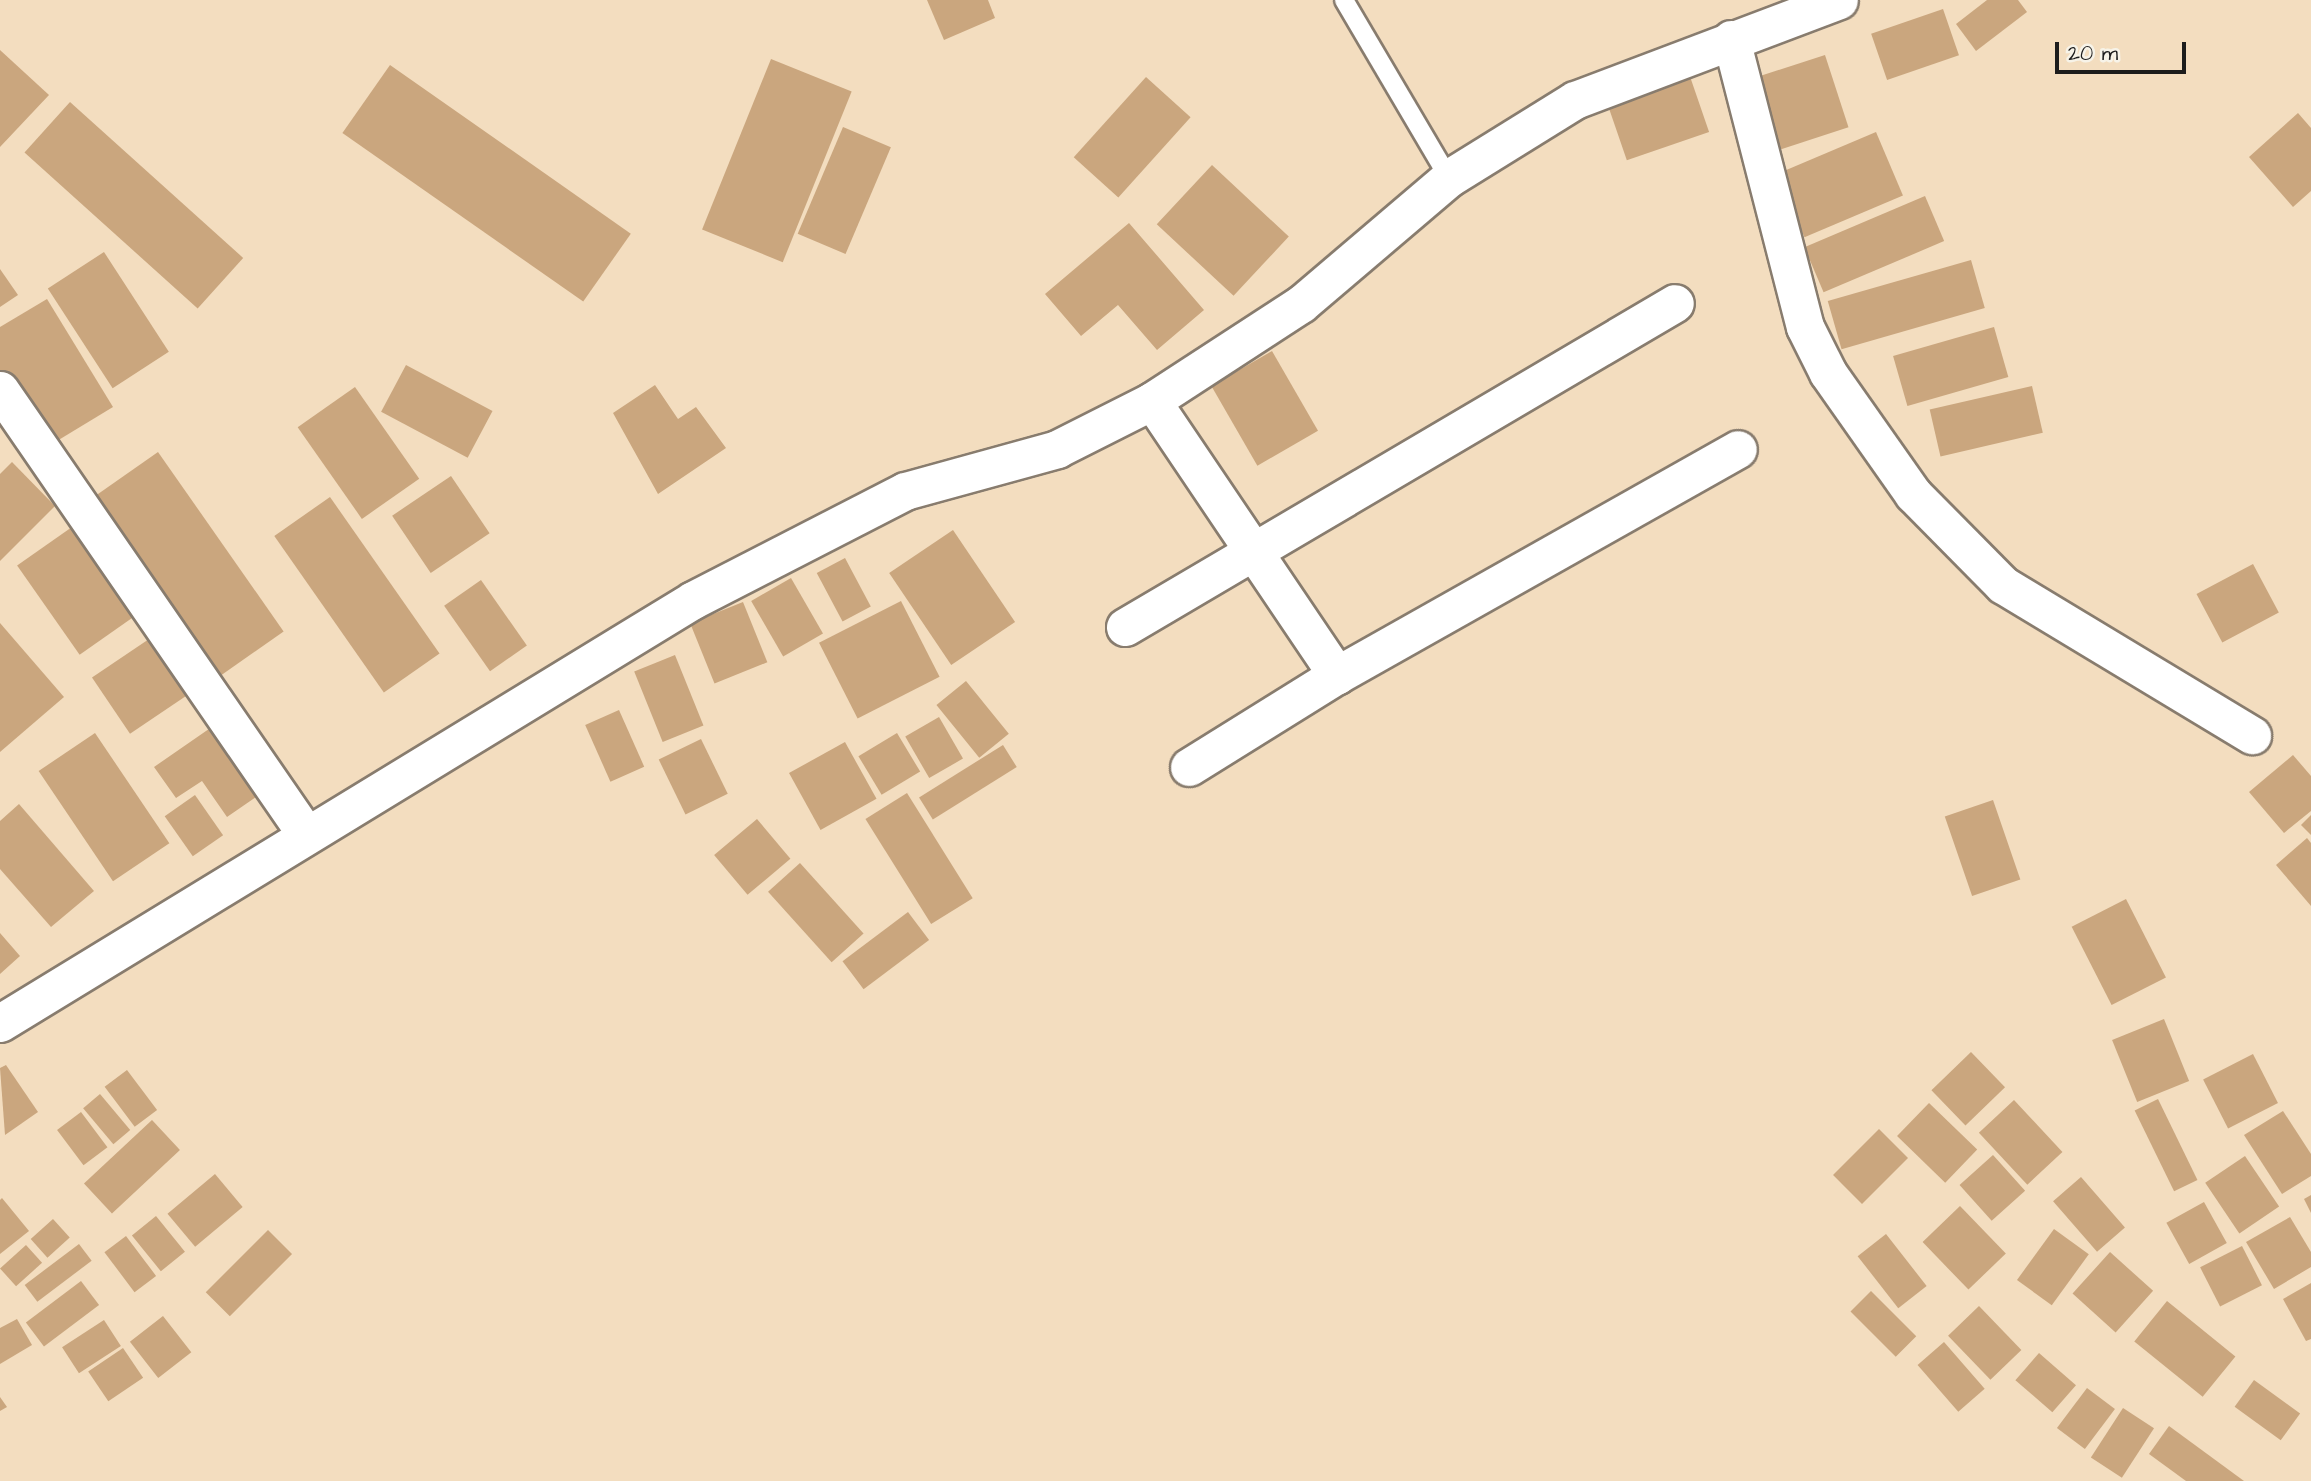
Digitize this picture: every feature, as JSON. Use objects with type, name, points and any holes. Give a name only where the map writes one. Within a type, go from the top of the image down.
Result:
[{"type":"street","points":[[0,1023],[305,833],[692,600],[905,491],[1057,449],[1152,401],[1301,304],[1449,178],[1574,100],[1839,0]]},
{"type":"street","points":[[1731,39],[1805,327],[1828,373],[1913,494],[2003,584],[2252,735]]},
{"type":"street","points":[[1125,627],[1251,548],[1675,303]]},
{"type":"street","points":[[0,390],[305,833]]},
{"type":"street","points":[[1152,401],[1336,675]]},
{"type":"street","points":[[1189,767],[1336,675],[1738,449]]},
{"type":"lane","points":[[1344,0],[1449,178]]},
{"type":"building","points":[[927,0],[988,0],[995,18],[944,40]]},
{"type":"building","points":[[1987,0],[2018,0],[2027,12],[1976,51],[1956,24]]},
{"type":"building","points":[[1943,9],[1959,55],[1887,80],[1871,34]]},
{"type":"building","points":[[0,50],[49,95],[0,147]]},
{"type":"building","points":[[1825,55],[1848,127],[1778,150],[1755,78]]},
{"type":"building","points":[[771,59],[852,92],[783,262],[702,230]]},
{"type":"building","points":[[1685,62],[1709,132],[1627,160],[1603,90]]},
{"type":"building","points":[[390,65],[631,234],[583,302],[342,133]]},
{"type":"building","points":[[1146,77],[1191,117],[1118,197],[1074,157]]},
{"type":"building","points":[[70,102],[243,258],[198,308],[24,153]]},
{"type":"building","points":[[2298,113],[2311,128],[2311,191],[2293,207],[2249,157]]},
{"type":"building","points":[[843,127],[891,147],[846,254],[798,234]]},
{"type":"building","points":[[1876,132],[1903,196],[1804,237],[1778,174]]},
{"type":"building","points":[[1212,165],[1289,237],[1234,296],[1157,224]]},
{"type":"building","points":[[1925,196],[1944,241],[1824,292],[1804,247]]},
{"type":"building","points":[[1129,223],[1204,310],[1157,350],[1118,305],[1081,336],[1045,294]]},
{"type":"building","points":[[104,252],[169,352],[113,388],[48,288]]},
{"type":"building","points":[[1971,260],[1985,308],[1842,349],[1828,301]]},
{"type":"building","points":[[0,269],[18,295],[0,307]]},
{"type":"building","points":[[47,299],[113,407],[47,447],[0,370],[0,327]]},
{"type":"building","points":[[1994,327],[2008,377],[1907,406],[1893,356]]},
{"type":"building","points":[[1272,351],[1318,431],[1257,466],[1211,386]]},
{"type":"building","points":[[406,365],[493,411],[468,458],[381,412]]},
{"type":"building","points":[[655,385],[678,419],[696,407],[726,448],[658,494],[613,413]]},
{"type":"building","points":[[2032,386],[2043,433],[1940,456],[1930,410]]},
{"type":"building","points":[[355,387],[419,479],[362,519],[298,427]]},
{"type":"building","points":[[158,452],[284,631],[220,676],[94,497]]},
{"type":"building","points":[[12,462],[55,506],[0,561],[0,474]]},
{"type":"building","points":[[451,476],[490,533],[431,573],[392,516]]},
{"type":"building","points":[[330,497],[440,653],[384,692],[274,536]]},
{"type":"building","points":[[72,527],[135,616],[80,655],[17,565]]},
{"type":"building","points":[[953,530],[1015,622],[951,665],[889,573]]},
{"type":"building","points":[[845,558],[871,607],[843,622],[817,573]]},
{"type":"building","points":[[2253,564],[2279,613],[2222,643],[2196,594]]},
{"type":"building","points":[[791,578],[823,633],[783,656],[751,601]]},
{"type":"building","points":[[481,580],[527,646],[490,671],[444,606]]},
{"type":"building","points":[[901,601],[940,677],[858,719],[819,643]]},
{"type":"building","points":[[743,602],[767,662],[714,684],[690,623]]},
{"type":"building","points":[[0,623],[64,697],[0,752]]},
{"type":"building","points":[[155,635],[193,691],[130,734],[92,677]]},
{"type":"building","points":[[675,655],[703,725],[663,742],[634,671]]},
{"type":"building","points":[[966,681],[1009,734],[979,758],[936,705]]},
{"type":"building","points":[[619,710],[644,767],[610,782],[585,725]]},
{"type":"building","points":[[939,717],[963,759],[929,778],[905,736]]},
{"type":"building","points":[[219,722],[266,790],[227,817],[202,781],[176,798],[154,767]]},
{"type":"building","points":[[95,733],[169,843],[113,881],[39,771]]},
{"type":"building","points":[[897,733],[920,772],[882,795],[858,756]]},
{"type":"building","points":[[701,739],[728,794],[685,814],[659,760]]},
{"type":"building","points":[[845,742],[877,799],[821,830],[789,773]]},
{"type":"building","points":[[1003,745],[1017,767],[933,820],[919,797]]},
{"type":"building","points":[[2293,755],[2311,776],[2311,811],[2284,833],[2249,792]]},
{"type":"building","points":[[907,793],[973,898],[931,924],[865,819]]},
{"type":"building","points":[[195,795],[223,835],[193,856],[165,816]]},
{"type":"building","points":[[1993,800],[2020,879],[1972,896],[1945,817]]},
{"type":"building","points":[[19,804],[94,891],[51,927],[0,869],[0,821]]},
{"type":"building","points":[[2311,815],[2311,835],[2301,825]]},
{"type":"building","points":[[757,819],[790,859],[748,895],[714,855]]},
{"type":"building","points":[[2307,838],[2311,843],[2311,906],[2276,865]]},
{"type":"building","points":[[800,863],[864,934],[832,962],[768,892]]},
{"type":"building","points":[[2126,899],[2166,977],[2112,1005],[2072,927]]},
{"type":"building","points":[[908,912],[929,940],[864,989],[843,961]]},
{"type":"building","points":[[0,933],[20,956],[0,974]]},
{"type":"building","points":[[2164,1019],[2189,1081],[2137,1102],[2112,1040]]},
{"type":"building","points":[[1971,1052],[2005,1087],[1965,1125],[1931,1090]]},
{"type":"building","points":[[2253,1054],[2278,1103],[2228,1128],[2203,1079]]},
{"type":"building","points":[[6,1065],[38,1112],[5,1135],[0,1068]]},
{"type":"building","points":[[127,1070],[157,1110],[135,1127],[105,1087]]},
{"type":"building","points":[[100,1094],[130,1130],[113,1144],[83,1108]]},
{"type":"building","points":[[2158,1099],[2197,1180],[2174,1191],[2135,1110]]},
{"type":"building","points":[[2014,1100],[2062,1152],[2027,1185],[1979,1133]]},
{"type":"building","points":[[1929,1103],[1977,1150],[1945,1183],[1897,1136]]},
{"type":"building","points":[[2283,1111],[2311,1154],[2311,1176],[2282,1194],[2244,1135]]},
{"type":"building","points":[[81,1112],[107,1147],[84,1165],[57,1130]]},
{"type":"building","points":[[152,1120],[180,1150],[112,1213],[84,1183]]},
{"type":"building","points":[[1879,1129],[1908,1158],[1862,1204],[1833,1175]]},
{"type":"building","points":[[1993,1155],[2025,1191],[1992,1221],[1960,1185]]},
{"type":"building","points":[[2245,1156],[2279,1207],[2239,1233],[2205,1183]]},
{"type":"building","points":[[215,1174],[243,1207],[195,1247],[168,1214]]},
{"type":"building","points":[[2081,1177],[2125,1228],[2097,1252],[2053,1201]]},
{"type":"building","points":[[2311,1195],[2311,1213],[2304,1199]]},
{"type":"building","points":[[2,1198],[29,1231],[0,1254],[0,1200]]},
{"type":"building","points":[[2204,1202],[2227,1243],[2189,1264],[2166,1223]]},
{"type":"building","points":[[1960,1206],[2006,1253],[1968,1290],[1923,1242]]},
{"type":"building","points":[[156,1216],[185,1252],[161,1271],[132,1236]]},
{"type":"building","points":[[2290,1217],[2311,1252],[2311,1267],[2274,1289],[2246,1242]]},
{"type":"building","points":[[53,1219],[70,1238],[47,1258],[31,1239]]},
{"type":"building","points":[[2054,1229],[2089,1254],[2052,1305],[2017,1280]]},
{"type":"building","points":[[268,1230],[292,1254],[230,1316],[206,1292]]},
{"type":"building","points":[[1886,1234],[1927,1286],[1898,1308],[1858,1256]]},
{"type":"building","points":[[126,1236],[156,1276],[135,1292],[104,1252]]},
{"type":"building","points":[[79,1244],[92,1261],[37,1302],[25,1285]]},
{"type":"building","points":[[26,1245],[42,1263],[16,1286],[0,1268]]},
{"type":"building","points":[[2242,1246],[2262,1285],[2220,1307],[2200,1267]]},
{"type":"building","points":[[2110,1252],[2153,1291],[2116,1332],[2073,1294]]},
{"type":"building","points":[[81,1281],[99,1305],[44,1346],[26,1323]]},
{"type":"building","points":[[2311,1283],[2311,1339],[2306,1341],[2283,1299]]},
{"type":"building","points":[[1871,1291],[1916,1336],[1896,1357],[1850,1312]]},
{"type":"building","points":[[2167,1301],[2235,1356],[2203,1397],[2134,1341]]},
{"type":"building","points":[[1979,1306],[2021,1350],[1990,1380],[1948,1336]]},
{"type":"building","points":[[163,1316],[191,1352],[158,1378],[130,1342]]},
{"type":"building","points":[[17,1319],[32,1345],[0,1364],[0,1328]]},
{"type":"building","points":[[104,1320],[121,1346],[79,1373],[62,1347]]},
{"type":"building","points":[[1944,1342],[1985,1389],[1958,1412],[1918,1365]]},
{"type":"building","points":[[123,1348],[143,1378],[108,1401],[88,1371]]},
{"type":"building","points":[[2039,1353],[2076,1385],[2052,1412],[2015,1380]]},
{"type":"building","points":[[2254,1380],[2300,1414],[2281,1440],[2235,1407]]},
{"type":"building","points":[[2087,1388],[2115,1409],[2085,1449],[2057,1428]]},
{"type":"building","points":[[0,1397],[7,1407],[0,1411]]},
{"type":"building","points":[[2123,1408],[2154,1428],[2122,1478],[2091,1457]]},
{"type":"building","points":[[2169,1426],[2244,1481],[2186,1481],[2149,1454]]}]
